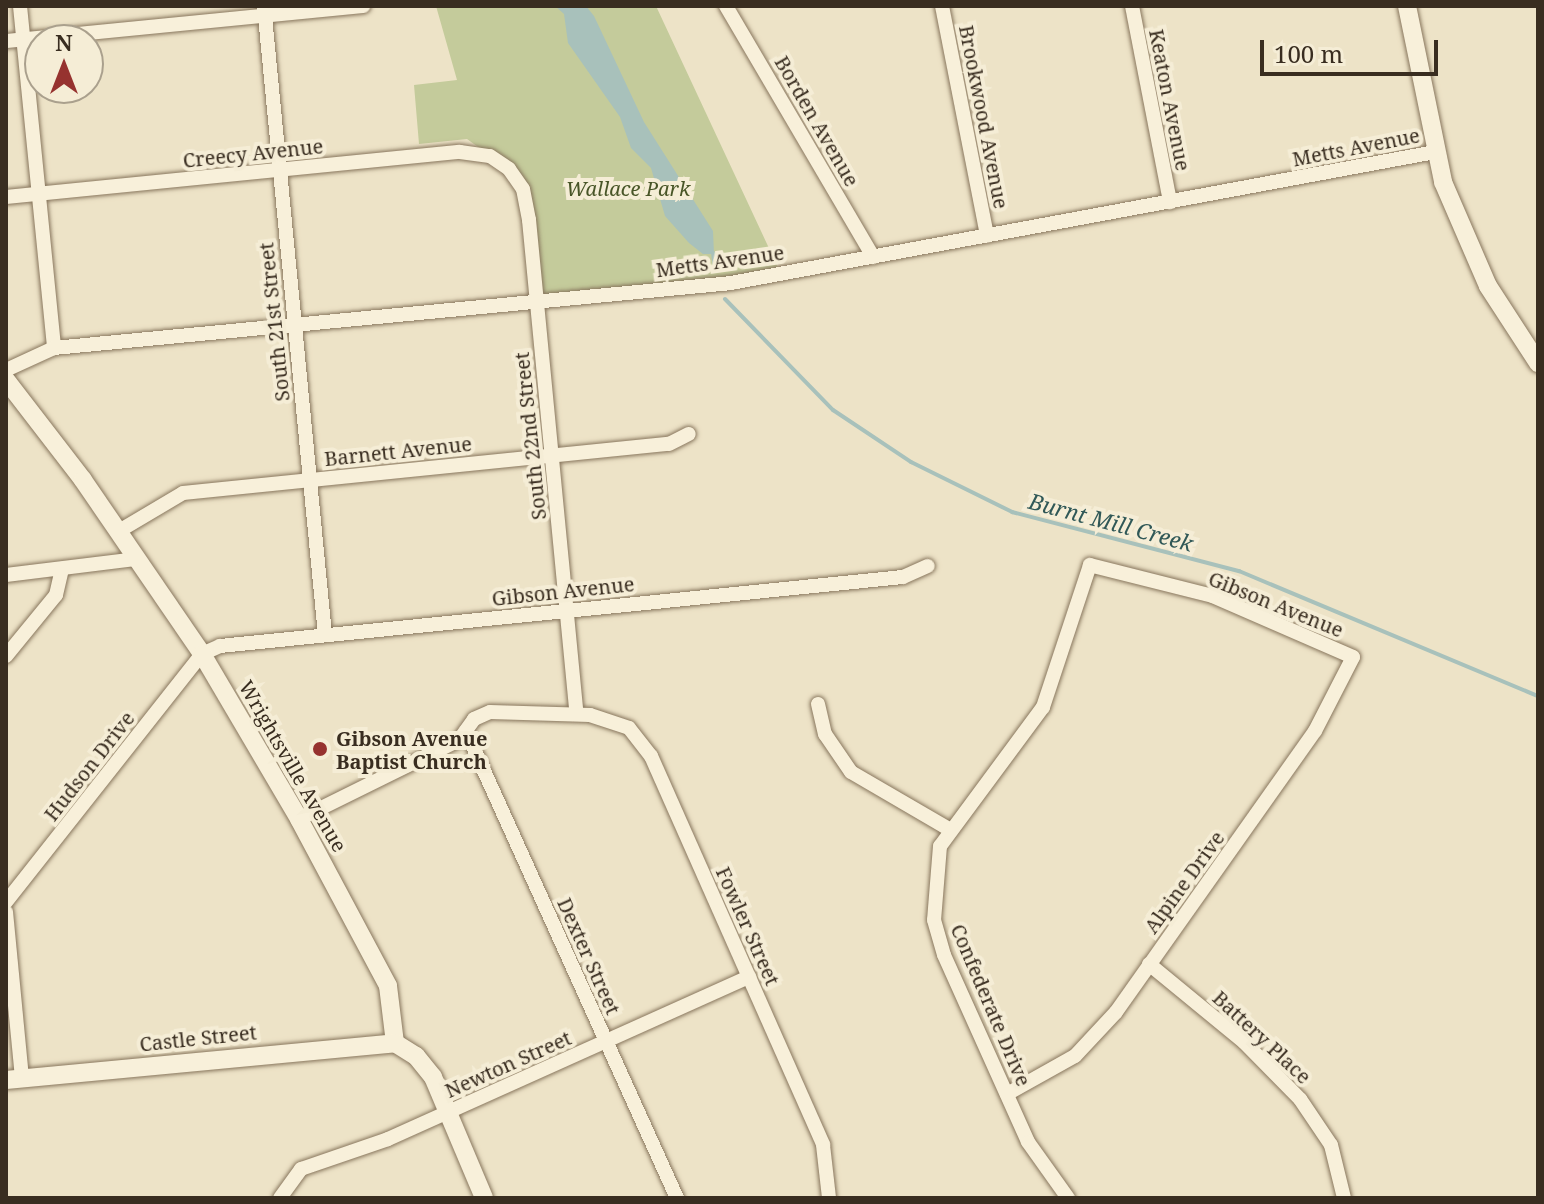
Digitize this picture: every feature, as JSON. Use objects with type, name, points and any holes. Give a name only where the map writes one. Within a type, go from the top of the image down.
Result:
[{"type":"street","points":[[20,6],[54,348]]},
{"type":"street","points":[[6,41],[264,11],[363,6]]},
{"type":"street","name":"Borden Avenue","points":[[726,6],[873,257]]},
{"type":"street","name":"Brookwood Avenue","points":[[942,6],[987,236]]},
{"type":"street","name":"Keaton Avenue","points":[[1132,6],[1170,202]]},
{"type":"street","points":[[1407,6],[1435,152],[1474,258],[1538,363]]},
{"type":"street","name":"South 21st Street","points":[[264,11],[325,635]]},
{"type":"street","name":"Creecy Avenue","points":[[6,197],[460,152],[502,163]]},
{"type":"street","name":"Metts Avenue","points":[[6,370],[54,348],[731,283],[1435,152]]},
{"type":"street","name":"South 22nd Street","points":[[502,163],[518,179],[527,202],[577,714]]},
{"type":"street","name":"Wrightsville Avenue","points":[[9,391],[119,531],[202,654],[299,819],[388,986],[395,1043]]},
{"type":"street","name":"Barnett Avenue","points":[[119,531],[177,494],[669,444],[689,434]]},
{"type":"street","points":[[6,575],[137,559]]},
{"type":"street","name":"Gibson Avenue","points":[[1090,565],[1213,596],[1353,657]]},
{"type":"street","name":"Confederate Drive","points":[[1068,1198],[1040,1163],[944,955],[934,920],[933,885],[940,846],[949,829],[1043,707],[1090,565]]},
{"type":"street","name":"Gibson Avenue","points":[[202,654],[237,642],[903,577],[928,566]]},
{"type":"street","points":[[6,656],[56,595],[62,569]]},
{"type":"street","name":"Hudson Drive","points":[[6,902],[202,654]]},
{"type":"street","name":"Alpine Drive","points":[[1007,1094],[1075,1056],[1116,1012],[1315,731],[1353,657]]},
{"type":"street","points":[[818,704],[825,734],[851,772],[949,829]]},
{"type":"street","name":"Fowler Street","points":[[299,819],[459,740],[479,715],[498,710],[613,719],[641,740],[749,977],[823,1145],[829,1198]]},
{"type":"street","name":"Dexter Street","points":[[466,731],[677,1198]]},
{"type":"street","points":[[6,912],[14,1079]]},
{"type":"street","name":"Battery Place","points":[[1149,964],[1244,1042],[1300,1099],[1331,1145],[1344,1198]]},
{"type":"street","name":"Newton Street","points":[[283,1191],[301,1169],[451,1112],[749,977]]},
{"type":"street","points":[[395,1043],[424,1065],[451,1112],[484,1198]]},
{"type":"street","name":"Castle Street","points":[[14,1079],[395,1043]]},
{"type":"green space","name":"Wallace Park","points":[[436,6],[656,6],[781,274],[537,302],[527,202],[509,169],[467,139],[419,144],[414,85],[457,80]]},
{"type":"water","points":[[555,6],[586,6],[594,16],[644,122],[713,231],[714,254],[703,254],[665,216],[651,168],[631,148],[620,117],[568,43],[564,14]]},
{"type":"waterway","name":"Burnt Mill Creek","points":[[713,253],[715,267]]},
{"type":"waterway","name":"Burnt Mill Creek","points":[[725,299],[833,410],[911,462],[1012,512],[1239,571],[1538,696]]},
{"type":"place","name":"Gibson Avenue Baptist Church","points":[[320,749]]}]
